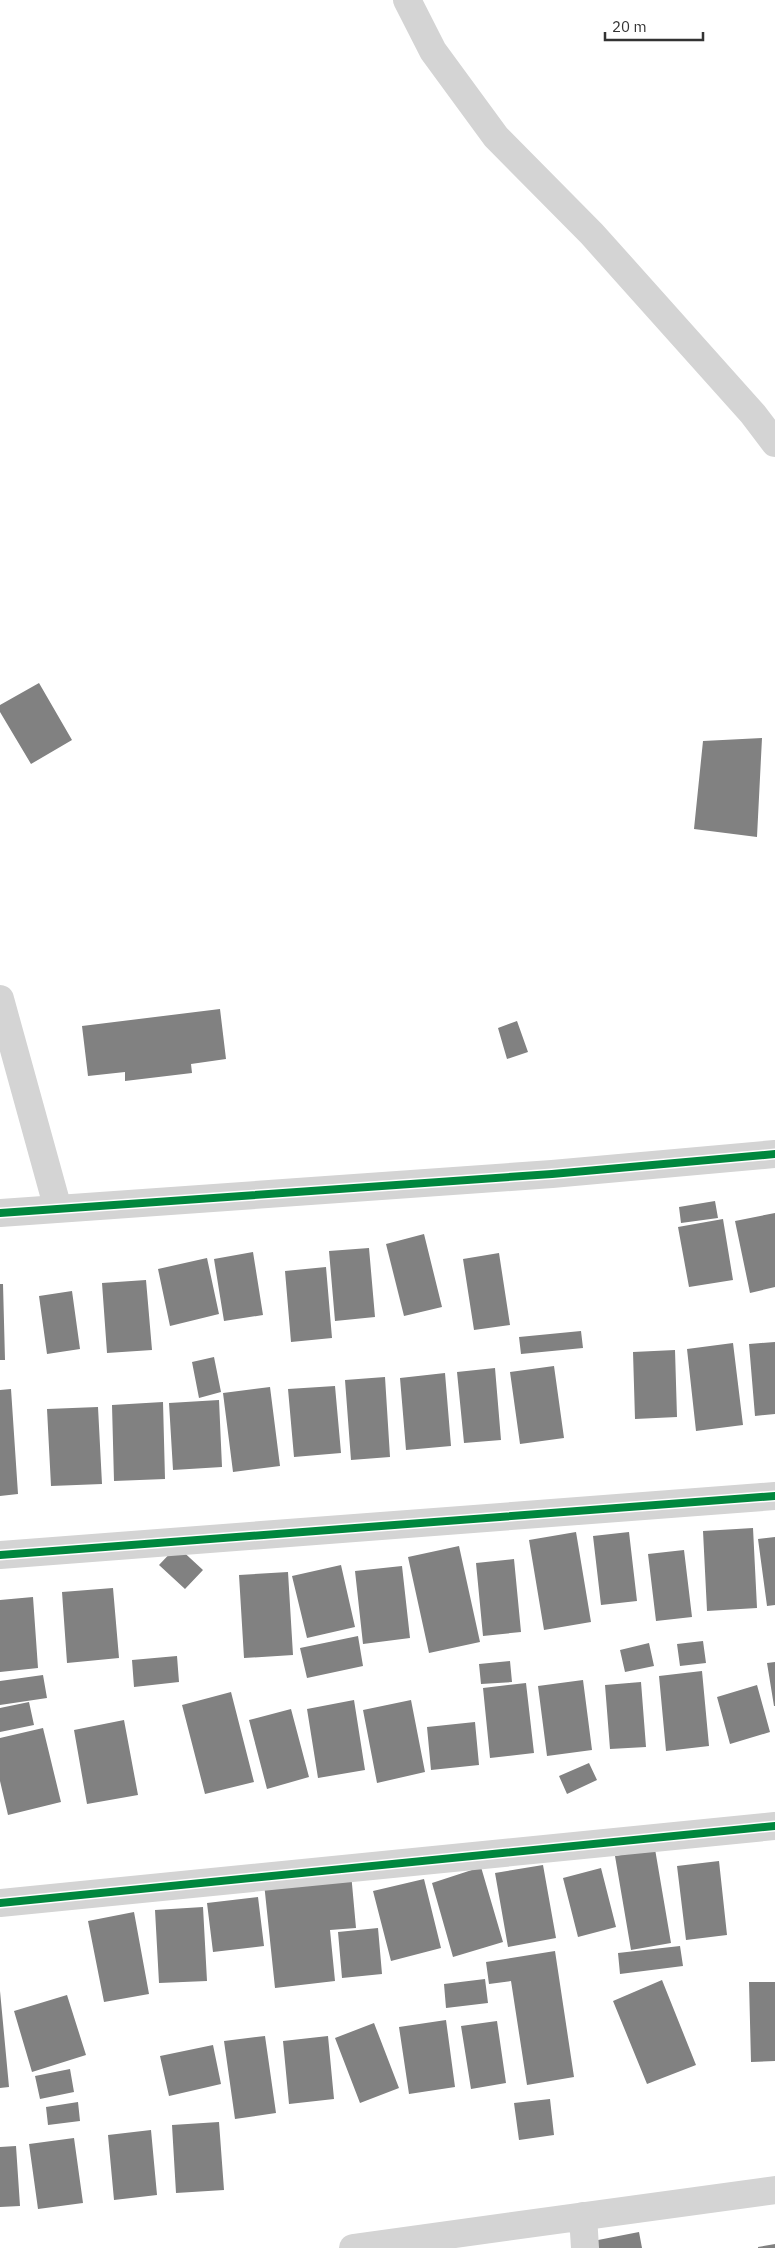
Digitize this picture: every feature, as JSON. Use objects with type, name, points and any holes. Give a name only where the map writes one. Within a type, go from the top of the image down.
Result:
[{"type":"street","points":[[407,0],[432,51],[496,137],[592,234],[753,414],[775,443]]},
{"type":"street","points":[[0,999],[58,1209]]},
{"type":"street","points":[[0,1213],[543,1175],[775,1154]]},
{"type":"street","points":[[0,1555],[775,1496]]},
{"type":"street","points":[[0,1902],[775,1826]]},
{"type":"street","points":[[353,2248],[775,2190]]},
{"type":"street","points":[[584,2216],[585,2248]]},
{"type":"building","points":[[39,683],[72,740],[31,764],[0,712],[0,705]]},
{"type":"building","points":[[762,738],[757,837],[694,829],[703,741]]},
{"type":"building","points":[[220,1009],[226,1059],[191,1064],[192,1073],[125,1081],[125,1072],[88,1076],[82,1026]]},
{"type":"building","points":[[517,1021],[528,1052],[507,1059],[498,1028]]},
{"type":"building","points":[[715,1201],[718,1218],[681,1223],[679,1207]]},
{"type":"building","points":[[775,1213],[775,1287],[750,1293],[735,1221]]},
{"type":"building","points":[[723,1219],[733,1280],[689,1287],[678,1227]]},
{"type":"building","points":[[424,1234],[442,1307],[404,1316],[386,1244]]},
{"type":"building","points":[[369,1248],[375,1317],[335,1321],[329,1251]]},
{"type":"building","points":[[253,1252],[263,1315],[224,1321],[214,1259]]},
{"type":"building","points":[[499,1253],[510,1325],[474,1330],[463,1259]]},
{"type":"building","points":[[207,1258],[219,1314],[170,1326],[158,1269]]},
{"type":"building","points":[[326,1267],[332,1338],[291,1342],[285,1271]]},
{"type":"building","points":[[146,1280],[152,1350],[107,1353],[102,1283]]},
{"type":"building","points":[[0,1284],[3,1284],[5,1360],[0,1360]]},
{"type":"building","points":[[72,1291],[80,1349],[47,1354],[39,1296]]},
{"type":"building","points":[[581,1331],[583,1348],[521,1354],[519,1337]]},
{"type":"building","points":[[775,1342],[775,1414],[755,1416],[749,1344]]},
{"type":"building","points":[[733,1343],[743,1425],[696,1431],[687,1349]]},
{"type":"building","points":[[675,1350],[677,1417],[635,1419],[633,1352]]},
{"type":"building","points":[[214,1357],[221,1392],[199,1398],[192,1362]]},
{"type":"building","points":[[554,1366],[564,1438],[520,1444],[510,1372]]},
{"type":"building","points":[[495,1368],[501,1440],[464,1443],[457,1372]]},
{"type":"building","points":[[445,1373],[451,1446],[406,1450],[400,1378]]},
{"type":"building","points":[[385,1377],[390,1457],[351,1460],[345,1380]]},
{"type":"building","points":[[335,1386],[341,1453],[294,1457],[288,1389]]},
{"type":"building","points":[[270,1387],[280,1466],[233,1472],[223,1393]]},
{"type":"building","points":[[11,1389],[18,1494],[0,1496],[0,1390]]},
{"type":"building","points":[[219,1400],[222,1467],[173,1470],[169,1403]]},
{"type":"building","points":[[163,1402],[165,1479],[114,1481],[112,1405]]},
{"type":"building","points":[[98,1407],[102,1484],[51,1486],[47,1409]]},
{"type":"building","points":[[753,1528],[757,1608],[707,1611],[703,1531]]},
{"type":"building","points":[[576,1532],[591,1622],[544,1630],[529,1540]]},
{"type":"building","points":[[629,1532],[637,1601],[601,1605],[593,1536]]},
{"type":"building","points":[[775,1537],[775,1605],[767,1606],[758,1539]]},
{"type":"building","points":[[177,1546],[203,1570],[185,1589],[159,1565]]},
{"type":"building","points":[[459,1546],[480,1642],[429,1653],[408,1557]]},
{"type":"building","points":[[684,1550],[692,1617],[656,1621],[648,1554]]},
{"type":"building","points":[[514,1559],[521,1632],[483,1636],[476,1563]]},
{"type":"building","points":[[341,1565],[355,1627],[307,1638],[292,1576]]},
{"type":"building","points":[[402,1566],[410,1638],[363,1644],[355,1571]]},
{"type":"building","points":[[288,1572],[293,1655],[244,1658],[239,1575]]},
{"type":"building","points":[[113,1588],[119,1658],[67,1663],[62,1592]]},
{"type":"building","points":[[33,1597],[38,1668],[0,1672],[0,1600]]},
{"type":"building","points":[[358,1636],[363,1666],[307,1678],[300,1648]]},
{"type":"building","points":[[703,1641],[706,1663],[680,1666],[677,1644]]},
{"type":"building","points":[[649,1643],[654,1666],[625,1672],[620,1650]]},
{"type":"building","points":[[177,1656],[179,1682],[134,1687],[132,1660]]},
{"type":"building","points":[[510,1661],[512,1682],[481,1684],[479,1664]]},
{"type":"building","points":[[775,1662],[775,1706],[774,1706],[767,1663]]},
{"type":"building","points":[[702,1671],[709,1746],[666,1751],[659,1676]]},
{"type":"building","points":[[43,1675],[47,1698],[0,1705],[0,1681]]},
{"type":"building","points":[[583,1680],[592,1750],[547,1756],[538,1686]]},
{"type":"building","points":[[641,1682],[646,1747],[610,1749],[605,1685]]},
{"type":"building","points":[[526,1683],[534,1753],[490,1758],[483,1688]]},
{"type":"building","points":[[757,1685],[770,1732],[730,1744],[717,1697]]},
{"type":"building","points":[[231,1692],[254,1782],[205,1794],[182,1705]]},
{"type":"building","points":[[354,1700],[365,1770],[318,1778],[307,1709]]},
{"type":"building","points":[[411,1700],[425,1772],[377,1783],[363,1710]]},
{"type":"building","points":[[29,1702],[34,1725],[0,1732],[0,1708]]},
{"type":"building","points":[[291,1709],[309,1777],[267,1789],[249,1720]]},
{"type":"building","points":[[124,1720],[138,1795],[87,1804],[74,1730]]},
{"type":"building","points":[[475,1722],[479,1765],[431,1770],[427,1727]]},
{"type":"building","points":[[43,1728],[61,1802],[8,1815],[0,1781],[0,1738]]},
{"type":"building","points":[[589,1763],[597,1780],[567,1794],[559,1776]]},
{"type":"building","points":[[655,1849],[671,1943],[631,1950],[615,1856]]},
{"type":"building","points":[[719,1861],[727,1935],[686,1940],[677,1866]]},
{"type":"building","points":[[543,1865],[556,1938],[508,1947],[495,1873]]},
{"type":"building","points":[[481,1867],[503,1942],[453,1957],[432,1883]]},
{"type":"building","points":[[601,1868],[616,1927],[578,1937],[563,1878]]},
{"type":"building","points":[[351,1873],[356,1928],[330,1930],[335,1981],[275,1988],[264,1883]]},
{"type":"building","points":[[424,1879],[441,1948],[391,1961],[373,1891]]},
{"type":"building","points":[[258,1897],[264,1946],[213,1952],[207,1903]]},
{"type":"building","points":[[203,1907],[207,1981],[159,1983],[155,1910]]},
{"type":"building","points":[[134,1912],[149,1994],[104,2002],[88,1921]]},
{"type":"building","points":[[378,1928],[382,1974],[342,1978],[338,1932]]},
{"type":"building","points":[[680,1946],[683,1966],[620,1974],[618,1953]]},
{"type":"building","points":[[555,1951],[574,2077],[527,2085],[511,1981],[489,1984],[486,1962]]},
{"type":"building","points":[[485,1979],[488,2003],[446,2008],[444,1984]]},
{"type":"building","points":[[662,1980],[696,2065],[647,2084],[613,2001]]},
{"type":"building","points":[[749,1982],[775,1982],[775,2061],[751,2062]]},
{"type":"building","points":[[0,1991],[9,2087],[0,2088]]},
{"type":"building","points":[[67,1995],[86,2055],[32,2072],[14,2011]]},
{"type":"building","points":[[446,2020],[455,2087],[409,2094],[399,2027]]},
{"type":"building","points":[[497,2021],[506,2083],[471,2089],[461,2026]]},
{"type":"building","points":[[374,2023],[399,2088],[360,2103],[335,2038]]},
{"type":"building","points":[[265,2036],[276,2113],[235,2119],[224,2041]]},
{"type":"building","points":[[328,2036],[334,2099],[289,2104],[283,2041]]},
{"type":"building","points":[[213,2045],[221,2084],[169,2096],[160,2056]]},
{"type":"building","points":[[70,2069],[74,2092],[40,2099],[35,2076]]},
{"type":"building","points":[[550,2099],[554,2135],[519,2140],[514,2103]]},
{"type":"building","points":[[78,2102],[80,2121],[48,2125],[46,2107]]},
{"type":"building","points":[[219,2122],[224,2190],[176,2193],[172,2125]]},
{"type":"building","points":[[151,2130],[157,2195],[114,2200],[108,2135]]},
{"type":"building","points":[[74,2138],[83,2203],[38,2209],[29,2144]]},
{"type":"building","points":[[16,2146],[20,2206],[0,2207],[0,2147]]},
{"type":"building","points":[[639,2232],[642,2248],[595,2248],[593,2241]]},
{"type":"building","points":[[775,2244],[775,2248],[758,2248],[758,2247]]},
{"type":"cycle path","points":[[0,1213],[552,1174],[775,1154]]},
{"type":"cycle path","points":[[0,1555],[775,1496]]},
{"type":"cycle path","points":[[0,1903],[775,1826]]}]
